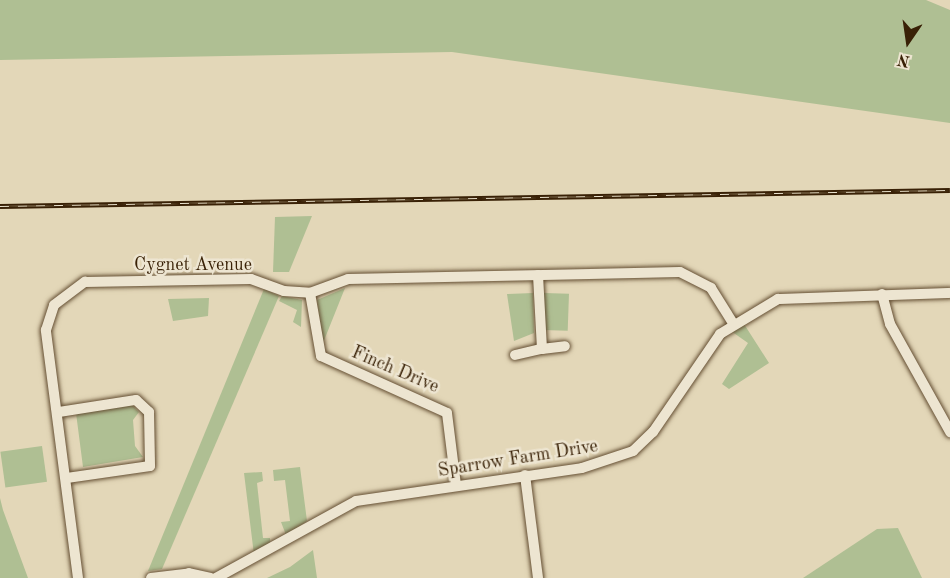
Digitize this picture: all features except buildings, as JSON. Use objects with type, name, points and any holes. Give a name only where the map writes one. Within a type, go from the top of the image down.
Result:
[{"type":"street","name":"Cygnet Avenue","points":[[78,578],[48,318],[64,294],[85,282],[251,279],[284,291],[310,293],[348,279],[688,273],[717,293],[732,322]]},
{"type":"street","points":[[538,275],[542,349]]},
{"type":"street","name":"Finch Drive","points":[[310,293],[321,356],[447,413],[456,485]]},
{"type":"street","name":"Sparrow Farm Drive","points":[[216,578],[356,501],[582,468],[633,451],[653,432],[732,322],[786,296],[950,293]]},
{"type":"street","points":[[882,294],[890,324],[950,432]]},
{"type":"street","points":[[515,355],[565,346]]},
{"type":"street","points":[[59,412],[136,400],[149,412],[150,466],[67,478]]},
{"type":"street","points":[[525,475],[538,578]]},
{"type":"street","points":[[152,578],[189,573],[210,578]]},
{"type":"green space","points":[[0,0],[926,0],[950,10],[950,123],[452,52],[0,60]]},
{"type":"green space","points":[[312,216],[289,272],[273,272],[275,217]]},
{"type":"green space","points":[[345,288],[323,343],[317,300]]},
{"type":"green space","points":[[264,289],[279,296],[162,569],[148,571]]},
{"type":"green space","points":[[533,293],[534,333],[514,341],[507,294]]},
{"type":"green space","points":[[544,293],[569,294],[568,331],[543,330]]},
{"type":"green space","points":[[282,296],[302,300],[301,327],[293,322],[297,310],[279,301]]},
{"type":"green space","points":[[209,298],[208,316],[173,321],[168,299]]},
{"type":"green space","points":[[744,324],[769,363],[729,389],[722,384],[748,343],[731,331]]},
{"type":"green space","points":[[132,405],[139,412],[133,420],[135,446],[143,457],[83,467],[76,413]]},
{"type":"green space","points":[[42,446],[47,482],[5,487],[0,452]]},
{"type":"green space","points":[[300,467],[307,521],[286,535],[281,522],[290,521],[285,480],[274,481],[273,470]]},
{"type":"green space","points":[[262,472],[263,481],[257,483],[263,538],[270,538],[270,546],[254,555],[244,473]]},
{"type":"green space","points":[[0,498],[3,510],[28,578],[0,578]]},
{"type":"green space","points":[[898,528],[922,578],[803,578],[877,529]]},
{"type":"green space","points":[[313,550],[317,578],[267,578],[290,567]]},
{"type":"railway","points":[[0,206],[950,190]]}]
